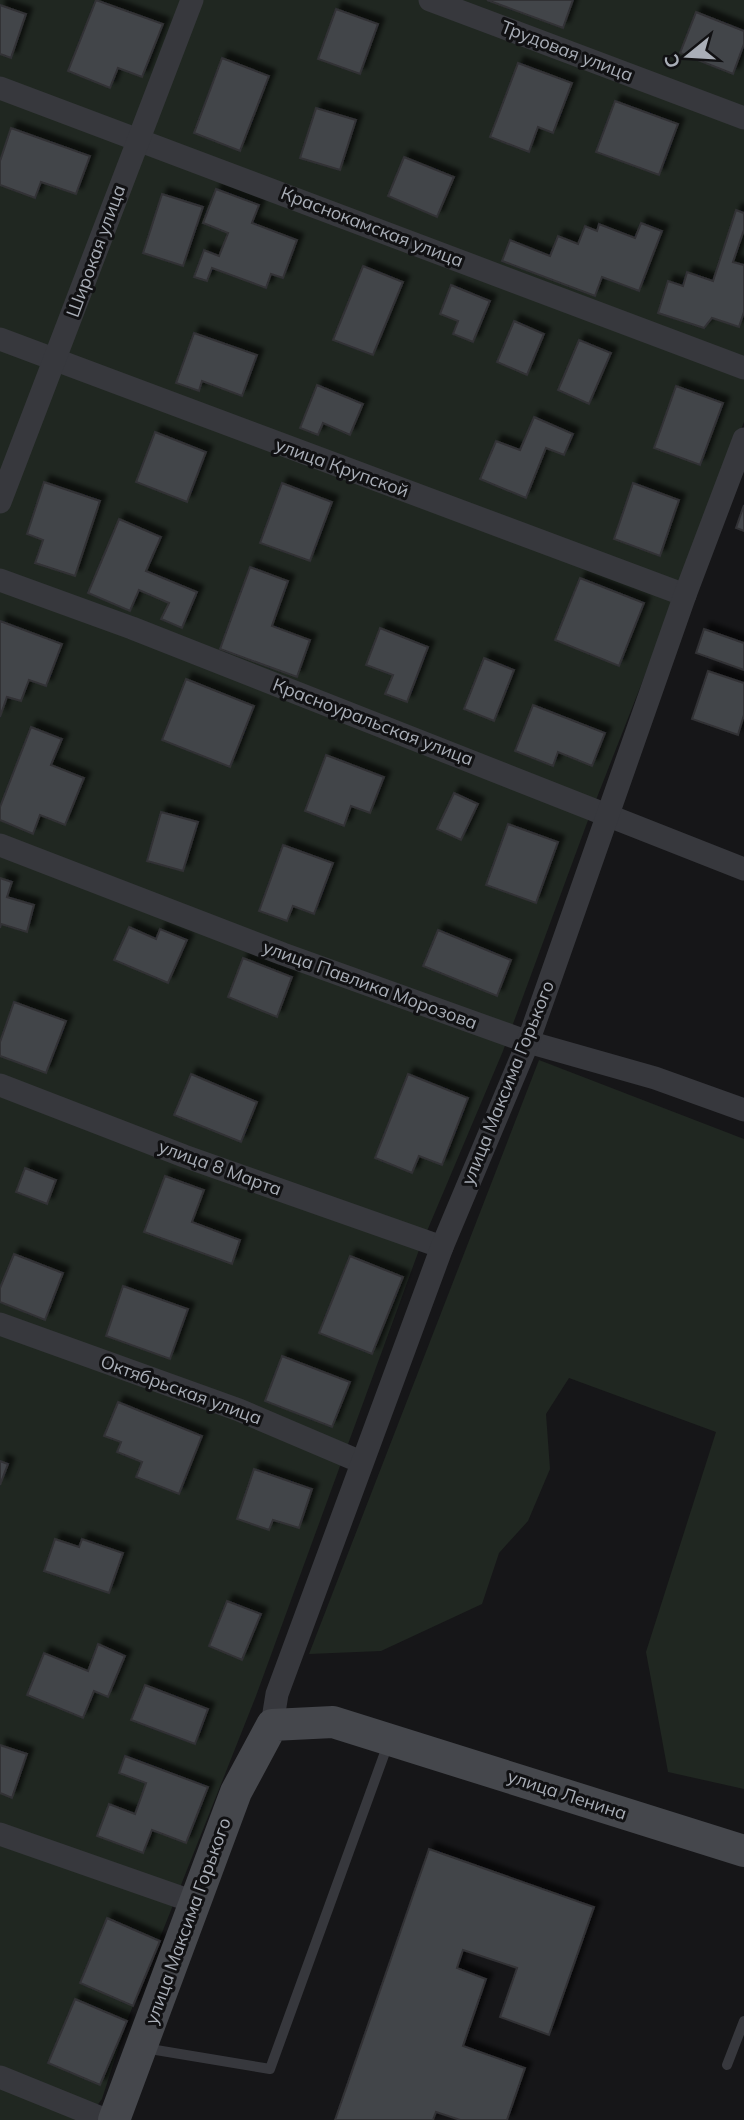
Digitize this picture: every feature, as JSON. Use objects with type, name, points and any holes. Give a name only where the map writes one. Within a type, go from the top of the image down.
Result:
[{"type":"street","name":"Широкая улица","points":[[0,502],[56,362],[136,141],[192,0]]},
{"type":"street","name":"Трудовая улица","points":[[430,0],[744,118]]},
{"type":"street","name":"Краснокамская улица","points":[[0,88],[136,141],[415,242],[744,369]]},
{"type":"street","name":"улица Крупской","points":[[0,339],[685,595]]},
{"type":"street","name":"улица Максима Горького","points":[[114,2120],[197,1903],[236,1791],[272,1725],[277,1694],[442,1247],[528,1042],[685,595],[744,439]]},
{"type":"street","name":"Красноуральская улица","points":[[0,580],[132,628],[744,869]]},
{"type":"street","name":"улица Павлика Морозова","points":[[0,845],[283,954],[528,1042],[655,1078],[744,1110]]},
{"type":"street","name":"улица 8 Марта","points":[[0,1085],[184,1156],[442,1247]]},
{"type":"street","name":"Октябрьская улица","points":[[0,1324],[239,1410],[361,1462]]},
{"type":"street","points":[[272,1725],[333,1722],[390,1738]]},
{"type":"street","name":"улица Ленина","points":[[390,1738],[744,1852]]},
{"type":"street","points":[[0,1834],[197,1903]]},
{"type":"street","points":[[0,2077],[106,2120]]},
{"type":"lane","points":[[141,2048],[270,2069],[390,1738]]},
{"type":"lane","points":[[727,2065],[744,2021]]},
{"type":"shaded area","points":[[0,0],[744,0],[744,422],[587,823],[503,1051],[419,1250],[256,1696],[127,2021],[102,2099],[86,2120],[0,2120]]},
{"type":"shaded area","points":[[539,1060],[744,1139],[744,1789],[668,1772],[646,1652],[716,1432],[569,1378],[546,1414],[550,1469],[528,1521],[499,1553],[482,1604],[381,1651],[309,1654]]},
{"type":"building","points":[[96,0],[163,24],[142,77],[118,68],[110,88],[68,71]]},
{"type":"building","points":[[487,0],[573,0],[563,28]]},
{"type":"building","points":[[0,5],[26,14],[11,58],[0,54]]},
{"type":"building","points":[[336,9],[378,24],[360,74],[318,59]]},
{"type":"building","points":[[696,12],[744,31],[744,44],[733,74],[680,53]]},
{"type":"building","points":[[222,58],[269,76],[240,151],[194,133]]},
{"type":"building","points":[[518,63],[572,83],[553,133],[538,127],[529,152],[490,137]]},
{"type":"building","points":[[615,101],[678,124],[659,175],[596,152]]},
{"type":"building","points":[[316,108],[356,120],[340,170],[300,158]]},
{"type":"building","points":[[11,128],[90,156],[76,194],[41,182],[35,198],[0,185],[0,161]]},
{"type":"building","points":[[404,157],[454,177],[437,217],[388,196]]},
{"type":"building","points":[[216,189],[259,205],[252,223],[297,240],[283,278],[271,274],[266,288],[212,268],[207,281],[194,277],[204,250],[219,256],[228,233],[203,223]]},
{"type":"building","points":[[162,194],[203,207],[183,266],[143,253]]},
{"type":"building","points":[[736,210],[744,213],[744,230],[733,262],[744,265],[744,312],[739,327],[712,318],[704,328],[658,313],[668,281],[683,286],[687,272],[713,281]]},
{"type":"building","points":[[641,223],[662,231],[639,291],[602,277],[595,296],[502,261],[510,240],[550,256],[558,236],[578,244],[585,226],[597,231],[599,224],[635,238]]},
{"type":"building","points":[[363,266],[403,282],[373,355],[333,340]]},
{"type":"building","points":[[451,285],[490,301],[473,342],[453,334],[458,321],[440,314]]},
{"type":"building","points":[[514,321],[544,334],[527,375],[497,362]]},
{"type":"building","points":[[194,333],[257,355],[242,396],[202,381],[199,391],[176,383]]},
{"type":"building","points":[[579,340],[611,353],[589,404],[558,390]]},
{"type":"building","points":[[317,385],[363,404],[350,435],[323,423],[318,435],[300,428]]},
{"type":"building","points":[[676,386],[723,403],[700,465],[654,448]]},
{"type":"building","points":[[534,417],[573,434],[564,455],[546,448],[526,498],[480,479],[496,441],[520,450]]},
{"type":"building","points":[[155,432],[206,452],[187,502],[136,482]]},
{"type":"building","points":[[44,482],[100,501],[75,576],[35,563],[43,540],[27,534]]},
{"type":"building","points":[[282,483],[332,502],[310,561],[260,543]]},
{"type":"building","points":[[633,483],[679,500],[660,556],[614,539]]},
{"type":"building","points":[[744,505],[744,531],[736,528]]},
{"type":"building","points":[[119,519],[161,537],[146,571],[197,592],[182,628],[161,619],[169,603],[139,590],[130,611],[88,593]]},
{"type":"building","points":[[250,567],[288,581],[272,626],[310,640],[297,677],[220,649]]},
{"type":"building","points":[[580,578],[644,603],[619,666],[555,640]]},
{"type":"building","points":[[0,621],[62,644],[46,686],[29,680],[21,701],[7,697],[0,717]]},
{"type":"building","points":[[380,628],[428,647],[407,702],[385,694],[393,675],[366,665]]},
{"type":"building","points":[[704,629],[744,643],[744,670],[696,653]]},
{"type":"building","points":[[484,658],[514,670],[494,721],[464,709]]},
{"type":"building","points":[[708,671],[744,683],[744,715],[738,735],[692,719]]},
{"type":"building","points":[[186,679],[254,706],[230,767],[162,740]]},
{"type":"building","points":[[533,705],[605,733],[592,766],[558,752],[553,766],[515,751]]},
{"type":"building","points":[[31,727],[62,739],[51,765],[84,778],[65,825],[40,815],[33,834],[0,820],[0,807]]},
{"type":"building","points":[[326,755],[384,777],[370,813],[351,806],[344,826],[305,811]]},
{"type":"building","points":[[454,793],[478,804],[461,840],[437,829]]},
{"type":"building","points":[[161,812],[198,822],[183,871],[147,861]]},
{"type":"building","points":[[508,824],[558,842],[536,903],[486,885]]},
{"type":"building","points":[[283,845],[333,863],[314,914],[293,906],[287,921],[259,911]]},
{"type":"building","points":[[0,878],[12,882],[7,897],[34,905],[27,932],[1,924],[0,928]]},
{"type":"building","points":[[129,927],[156,939],[160,929],[187,940],[168,983],[114,960]]},
{"type":"building","points":[[438,930],[511,960],[497,996],[423,966]]},
{"type":"building","points":[[243,958],[292,977],[277,1017],[228,997]]},
{"type":"building","points":[[14,1002],[66,1021],[46,1073],[0,1056],[0,1042]]},
{"type":"building","points":[[191,1074],[257,1102],[241,1142],[174,1115]]},
{"type":"building","points":[[408,1074],[468,1098],[442,1165],[419,1156],[412,1173],[375,1158]]},
{"type":"building","points":[[25,1168],[56,1180],[47,1204],[16,1192]]},
{"type":"building","points":[[165,1176],[204,1190],[192,1222],[240,1240],[232,1264],[144,1232]]},
{"type":"building","points":[[14,1254],[63,1273],[45,1320],[0,1302],[0,1288]]},
{"type":"building","points":[[350,1256],[403,1277],[372,1354],[319,1333]]},
{"type":"building","points":[[123,1286],[188,1309],[170,1359],[106,1336]]},
{"type":"building","points":[[282,1356],[350,1382],[332,1427],[265,1401]]},
{"type":"building","points":[[118,1402],[202,1436],[179,1494],[136,1477],[142,1462],[117,1452],[121,1442],[104,1436]]},
{"type":"building","points":[[0,1461],[8,1464],[0,1485]]},
{"type":"building","points":[[254,1469],[312,1489],[299,1528],[273,1520],[269,1530],[237,1519]]},
{"type":"building","points":[[55,1539],[79,1547],[82,1539],[123,1553],[109,1593],[44,1571]]},
{"type":"building","points":[[227,1601],[261,1614],[242,1660],[209,1646]]},
{"type":"building","points":[[98,1644],[125,1656],[108,1697],[94,1691],[83,1718],[27,1695],[44,1653],[88,1671]]},
{"type":"building","points":[[145,1685],[208,1709],[195,1744],[131,1720]]},
{"type":"building","points":[[0,1745],[27,1754],[12,1798],[0,1793]]},
{"type":"building","points":[[125,1756],[208,1787],[186,1843],[152,1830],[143,1853],[97,1836],[109,1804],[135,1814],[146,1783],[119,1773]]},
{"type":"building","points":[[429,1849],[594,1907],[549,2035],[500,2017],[517,1968],[463,1950],[457,1968],[486,1979],[463,2046],[525,2068],[507,2120],[460,2120],[436,2112],[433,2120],[335,2120]]},
{"type":"building","points":[[107,1918],[160,1941],[133,2006],[80,1983]]},
{"type":"building","points":[[75,1999],[127,2021],[100,2085],[48,2063]]}]
